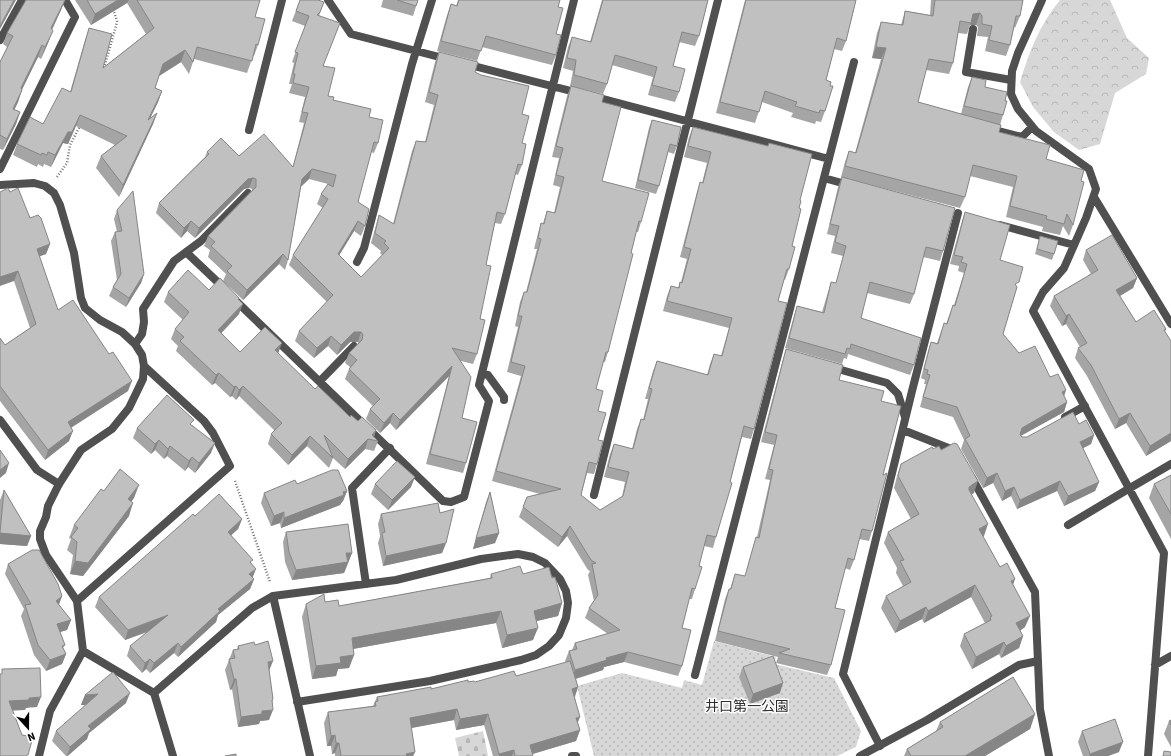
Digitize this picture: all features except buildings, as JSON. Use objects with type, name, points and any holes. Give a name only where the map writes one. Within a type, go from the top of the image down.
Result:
[{"type":"street","points":[[0,40],[22,0]]},
{"type":"street","points":[[0,169],[76,17],[64,0]]},
{"type":"street","points":[[249,130],[282,0]]},
{"type":"street","points":[[328,0],[351,34],[829,159]]},
{"type":"street","points":[[357,262],[364,248],[432,0]]},
{"type":"street","points":[[186,252],[443,500],[451,502],[464,497],[489,400],[479,385],[574,0]]},
{"type":"street","points":[[594,495],[718,0]]},
{"type":"street","points":[[1042,0],[1018,53],[1011,80],[1011,94],[1013,101],[1032,127],[1052,144],[1089,170],[1096,189],[1064,268],[1043,292],[1033,311],[1164,553],[1148,756]]},
{"type":"street","points":[[974,29],[966,72],[1011,80]]},
{"type":"street","points":[[695,675],[782,354],[824,178],[854,62]]},
{"type":"street","points":[[984,128],[1022,136],[1032,127]]},
{"type":"street","points":[[824,178],[860,188]]},
{"type":"street","points":[[0,185],[34,183],[48,188],[54,193],[60,205],[74,253],[81,298],[85,308],[100,320],[122,332],[135,344],[142,355],[144,366],[143,379],[129,408],[112,429],[82,450],[59,484],[48,506],[46,517],[40,531],[40,539],[46,555],[77,601],[83,652],[50,711],[39,756]]},
{"type":"street","points":[[135,344],[142,334],[144,309],[174,261],[201,241],[248,193]]},
{"type":"street","points":[[1094,197],[1171,324]]},
{"type":"street","points":[[880,746],[843,674],[958,213]]},
{"type":"street","points":[[994,223],[1074,245]]},
{"type":"street","points":[[320,381],[354,346]]},
{"type":"street","points":[[822,364],[887,383],[898,394],[906,420]]},
{"type":"street","points":[[77,601],[230,466],[213,433],[204,421],[144,366]]},
{"type":"street","points":[[482,374],[488,375],[504,397],[504,400]]},
{"type":"street","points":[[1059,420],[1085,406]]},
{"type":"street","points":[[0,420],[37,470],[59,484]]},
{"type":"street","points":[[903,430],[957,452],[961,458]]},
{"type":"street","points":[[366,584],[352,488],[390,448]]},
{"type":"street","points":[[1068,525],[1171,464]]},
{"type":"street","points":[[968,472],[1035,592],[1040,708],[1049,756]]},
{"type":"street","points":[[154,693],[252,608],[273,596],[404,578],[507,554],[533,557],[545,563],[560,579],[567,597],[566,618],[558,635],[549,646],[536,655],[430,682],[297,702]]},
{"type":"street","points":[[273,596],[310,756]]},
{"type":"street","points":[[83,652],[154,693],[173,756]]},
{"type":"street","points":[[1155,665],[1171,656]]},
{"type":"street","points":[[860,756],[880,746],[1019,665],[1038,661]]},
{"type":"path","points":[[103,74],[116,21],[111,6]]},
{"type":"path","points":[[48,188],[67,163],[70,145],[81,123]]},
{"type":"path","points":[[235,480],[271,586]]},
{"type":"green space","points":[[1060,0],[1110,0],[1127,38],[1149,58],[1146,74],[1115,93],[1100,144],[1079,150],[1054,132],[1033,107],[1020,82],[1036,39],[1053,9]]},
{"type":"green space","name":"井口第一公園","points":[[714,641],[776,657],[774,664],[834,678],[861,731],[856,747],[837,756],[594,756],[577,686],[622,673],[682,688],[684,680],[702,685]]},
{"type":"green space","points":[[483,731],[488,756],[459,756],[455,738]]}]
